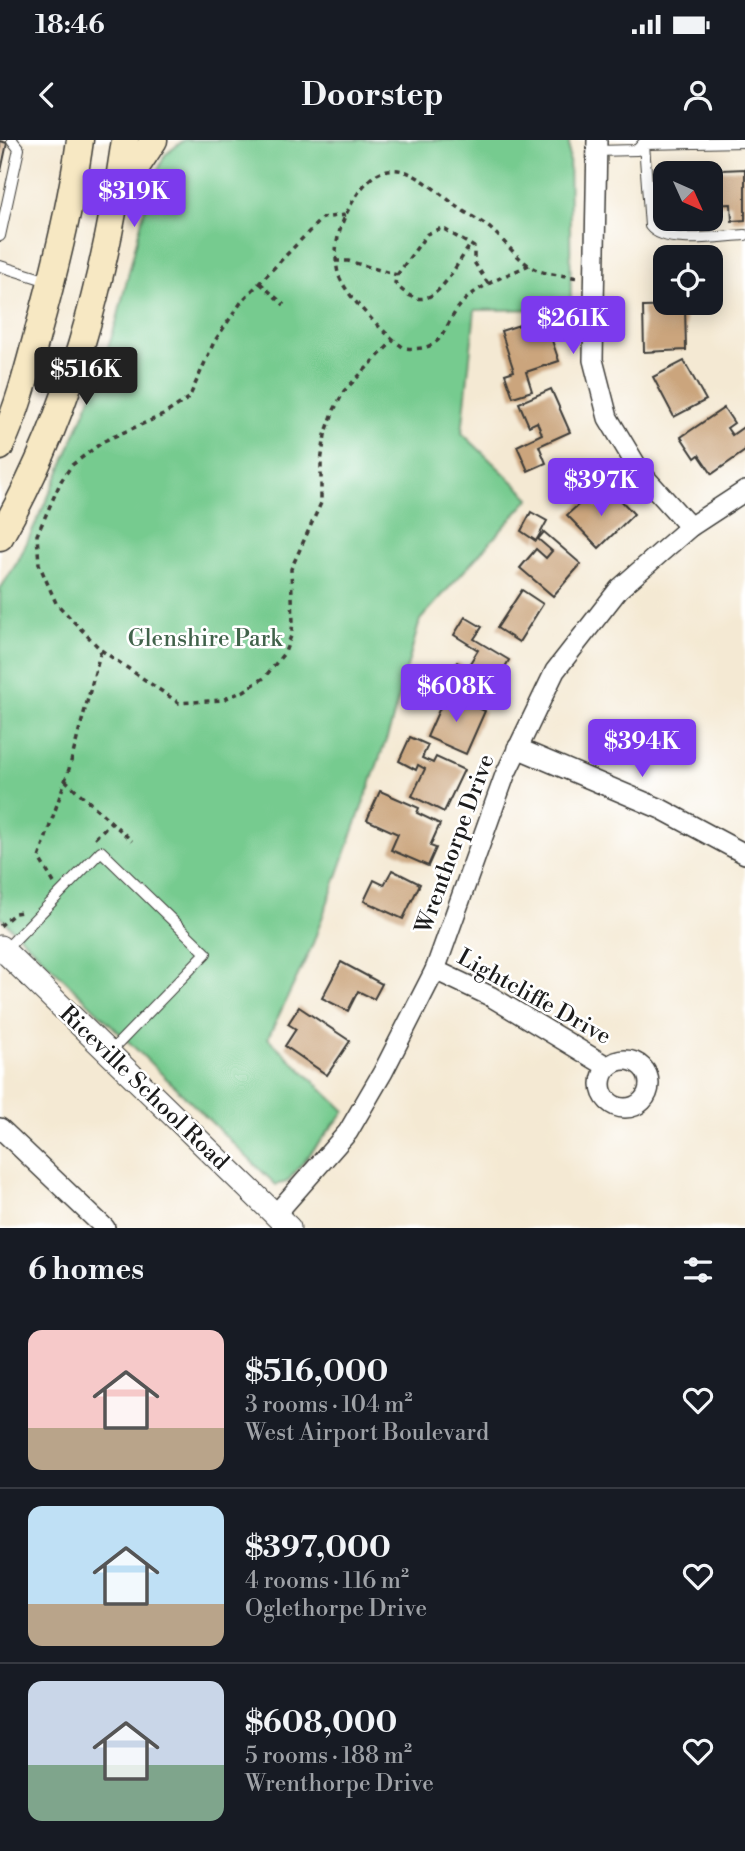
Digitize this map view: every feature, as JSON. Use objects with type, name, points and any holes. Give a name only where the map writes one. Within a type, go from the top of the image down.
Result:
[{"type":"main road","points":[[63,140],[68,148],[75,180]]},
{"type":"main road","points":[[0,447],[15,416],[52,282],[75,180],[80,140]]},
{"type":"main road","points":[[0,537],[13,514],[69,386],[94,307],[117,197],[125,140]]},
{"type":"main road","points":[[117,197],[154,140]]},
{"type":"street","points":[[596,146],[593,360],[608,418],[641,473],[690,527]]},
{"type":"street","name":"Wrenthorpe Drive","points":[[282,1221],[348,1132],[383,1072],[435,971],[517,748],[555,671],[619,589],[690,527],[745,491]]},
{"type":"street","points":[[517,748],[661,809],[745,854]]},
{"type":"street","name":"Riceville School Road","points":[[2,949],[282,1221]]},
{"type":"street","name":"Lightcliffe Drive","points":[[435,971],[490,996],[608,1067]]},
{"type":"street","points":[[0,1128],[105,1228]]},
{"type":"lane","points":[[0,236],[19,149],[12,140]]},
{"type":"lane","points":[[596,146],[637,150],[644,142],[745,142]]},
{"type":"lane","points":[[644,142],[650,226],[655,234],[672,238],[745,235]]},
{"type":"lane","points":[[0,266],[52,282]]},
{"type":"lane","points":[[2,949],[101,850],[206,953],[109,1054]]},
{"type":"path","points":[[529,265],[489,285],[463,302],[440,340],[416,350],[404,348],[393,341],[349,294],[340,280],[335,261],[336,241],[345,215],[361,188],[379,173],[389,169],[407,171],[491,228],[537,270],[594,281]]},
{"type":"path","points":[[345,215],[321,218],[242,301],[214,341],[189,398],[88,451],[61,481],[40,523],[36,546],[48,590],[57,603],[101,650],[179,703],[222,700],[244,691],[264,678],[285,652],[290,636],[293,623],[291,569],[321,503],[321,462],[325,435],[334,410],[344,391],[393,341]]},
{"type":"path","points":[[471,244],[433,296],[420,301],[408,298],[395,283],[397,275],[427,234],[435,229],[452,231],[471,244],[474,247],[476,267],[489,285]]},
{"type":"path","points":[[335,261],[358,263],[397,275]]},
{"type":"path","points":[[260,284],[284,304]]},
{"type":"path","points":[[64,889],[53,883],[39,858],[65,780],[101,650]]},
{"type":"path","points":[[65,780],[132,841]]},
{"type":"green space","name":"Glenshire Park","points":[[184,140],[569,140],[571,309],[475,310],[462,433],[530,498],[420,620],[390,729],[312,946],[268,1038],[345,1111],[287,1182],[276,1185],[0,917],[0,589],[18,561],[93,392],[117,320],[150,187],[165,155]]},
{"type":"building","points":[[0,141],[7,143],[1,171],[0,171]]},
{"type":"building","points":[[745,169],[745,220],[732,221],[731,204],[723,204],[723,170]]},
{"type":"building","points":[[643,307],[653,307],[653,315],[685,315],[686,350],[644,352]]},
{"type":"building","points":[[544,317],[559,361],[526,372],[532,391],[513,397],[505,374],[514,371],[501,331]]},
{"type":"building","points":[[684,361],[706,400],[674,417],[653,377]]},
{"type":"building","points":[[551,389],[570,432],[539,446],[546,463],[528,471],[517,446],[542,434],[537,422],[529,426],[519,403]]},
{"type":"building","points":[[724,408],[734,423],[727,428],[732,435],[745,426],[745,451],[712,474],[699,455],[695,458],[681,437]]},
{"type":"building","points":[[613,492],[634,514],[599,548],[567,515],[587,497],[597,508]]},
{"type":"building","points":[[531,512],[547,521],[536,541],[521,531]]},
{"type":"building","points":[[544,532],[581,564],[553,596],[520,568],[536,549],[546,558],[552,551],[538,539]]},
{"type":"building","points":[[522,590],[543,604],[519,642],[497,628]]},
{"type":"building","points":[[465,617],[482,627],[474,639],[509,660],[487,698],[448,676],[457,662],[467,668],[478,650],[454,635]]},
{"type":"building","points":[[446,694],[485,711],[466,754],[427,737]]},
{"type":"building","points":[[410,737],[428,745],[422,758],[433,763],[436,757],[464,770],[444,812],[412,796],[425,769],[418,765],[416,770],[399,761]]},
{"type":"building","points":[[380,791],[419,808],[417,813],[440,824],[430,846],[436,848],[428,866],[391,850],[398,834],[367,820]]},
{"type":"building","points":[[392,870],[420,884],[403,919],[364,901],[374,880],[384,885]]},
{"type":"building","points":[[341,962],[382,984],[374,999],[358,991],[348,1011],[322,998]]},
{"type":"building","points":[[299,1007],[350,1041],[327,1075],[285,1046],[296,1029],[288,1024]]}]
